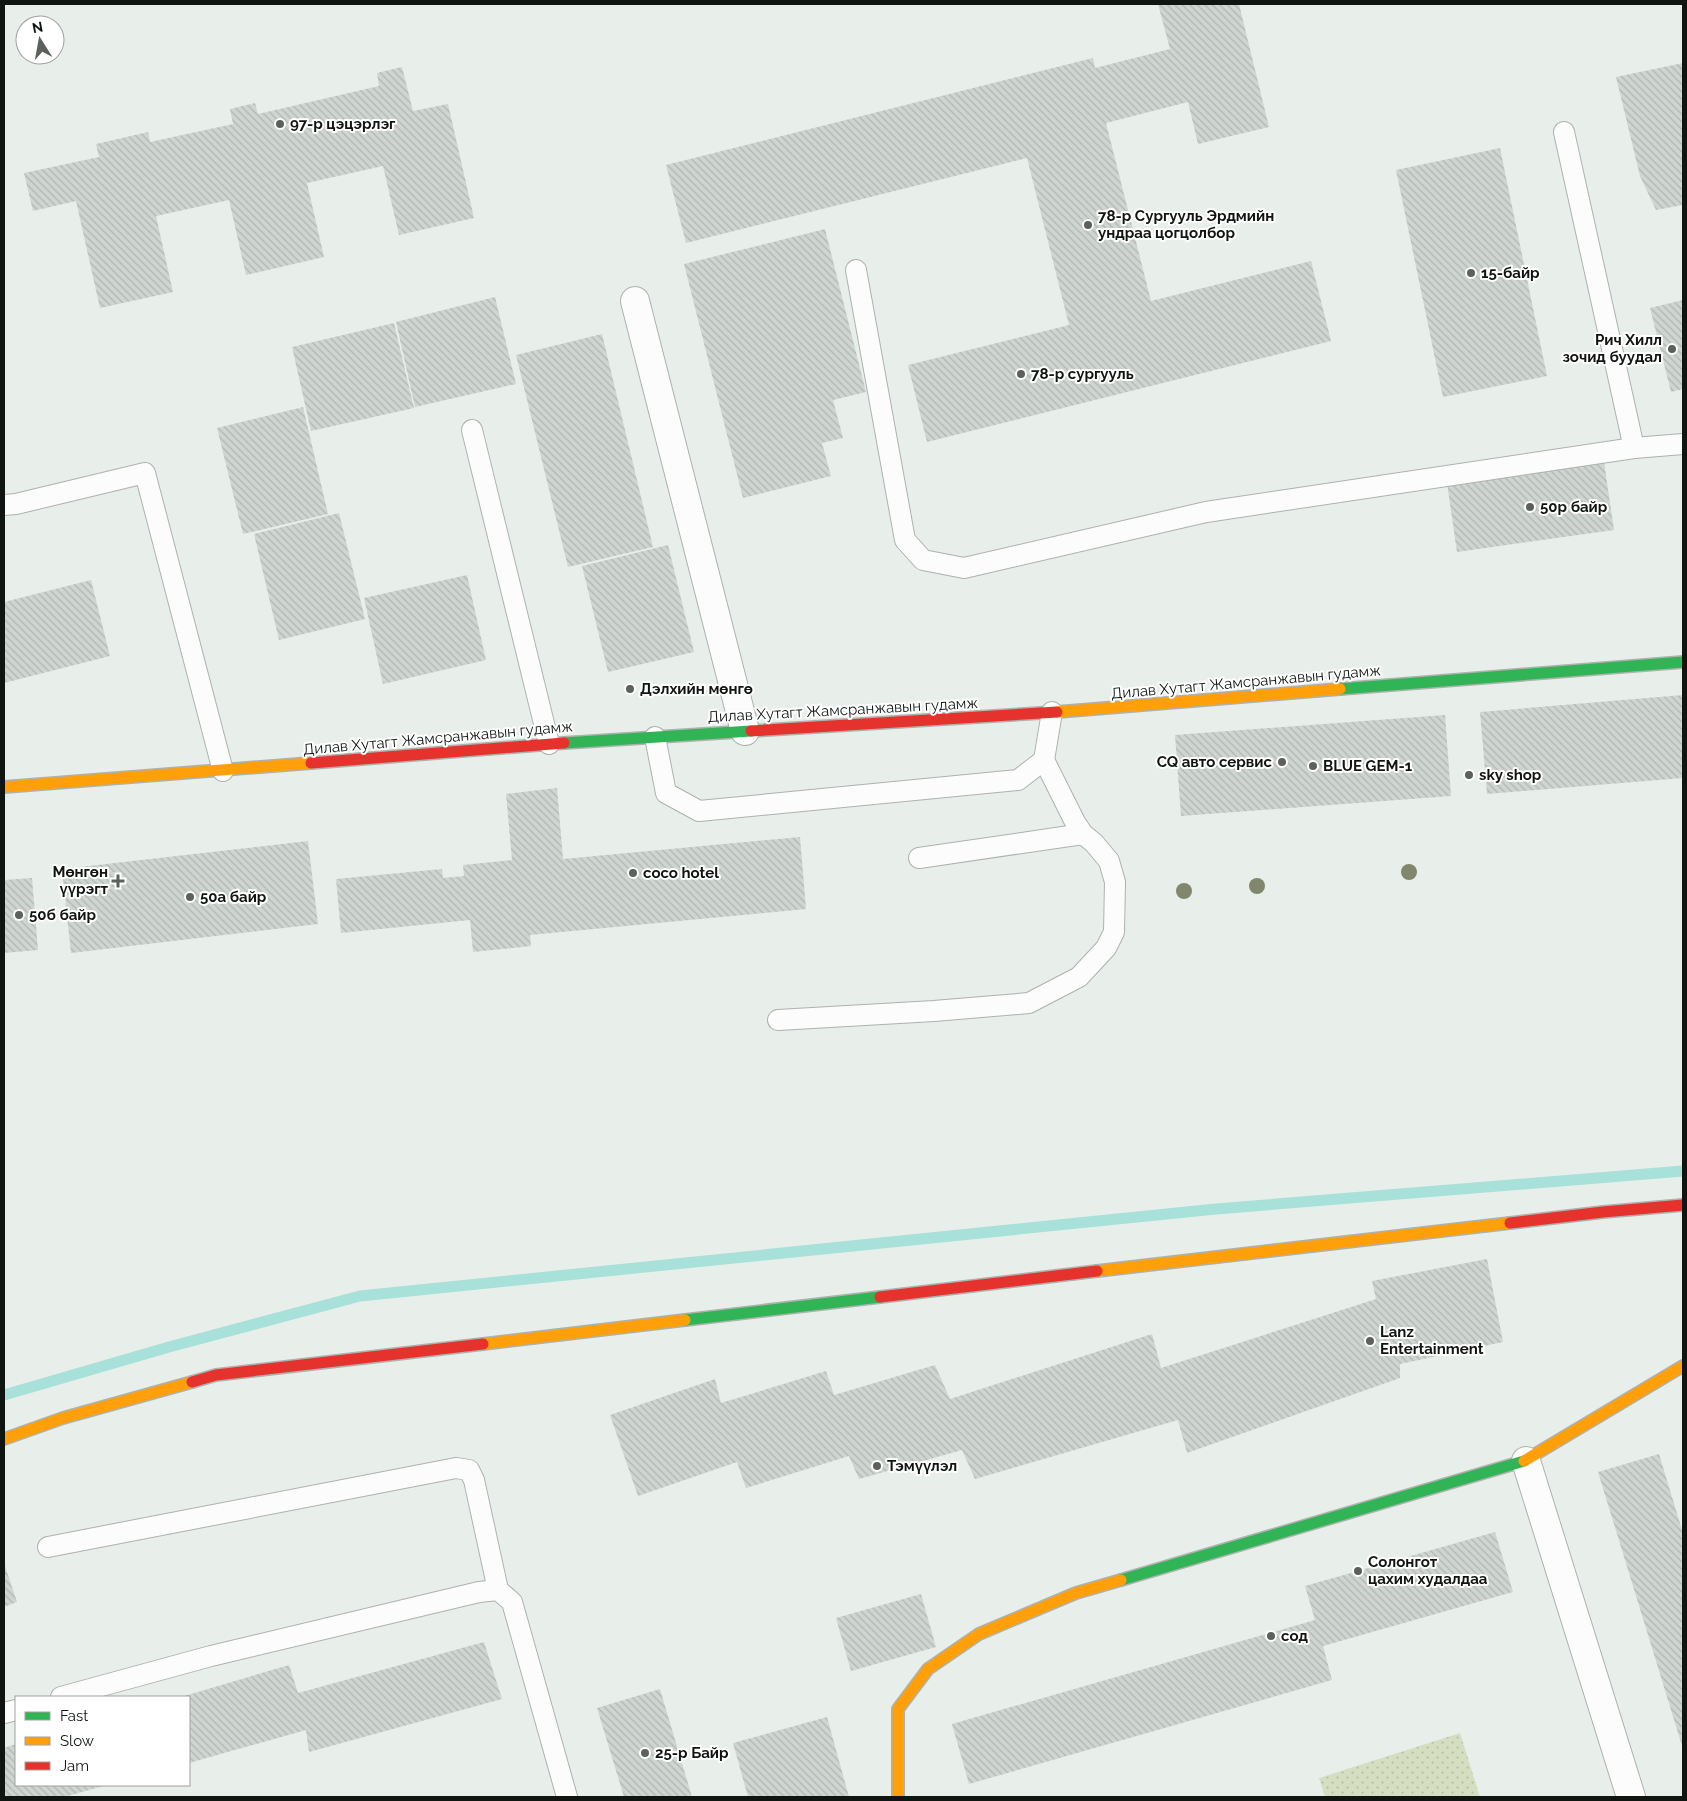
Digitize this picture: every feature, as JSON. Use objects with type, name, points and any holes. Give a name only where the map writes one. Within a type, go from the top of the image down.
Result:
[{"type":"street","points":[[635,301],[745,731]]},
{"type":"street","name":"Дилав Хутагт Жамсранжавын гудамж","points":[[4,787],[549,744],[1052,712],[1683,662]]},
{"type":"street","points":[[4,1439],[63,1418],[216,1375],[1583,1214],[1683,1205]]},
{"type":"street","points":[[898,1797],[898,1709],[928,1669],[979,1634],[1076,1593],[1526,1461],[1683,1366]]},
{"type":"street","points":[[1526,1461],[1631,1797]]},
{"type":"lane","points":[[1564,132],[1634,448]]},
{"type":"lane","points":[[856,270],[905,540],[924,560],[964,568],[1206,512],[1634,448],[1683,444]]},
{"type":"lane","points":[[472,430],[549,744]]},
{"type":"lane","points":[[4,505],[16,504],[145,473],[223,771]]},
{"type":"lane","points":[[778,1020],[934,1011],[1029,1003],[1079,978],[1106,948],[1114,932],[1115,882],[1109,861],[1094,843],[1083,834],[1075,822],[1044,760],[1052,712]]},
{"type":"lane","points":[[655,737],[666,793],[699,811],[1018,780],[1044,760]]},
{"type":"lane","points":[[919,858],[1083,834]]},
{"type":"lane","points":[[48,1547],[456,1468],[469,1470],[474,1480],[498,1590],[512,1602],[567,1797]]},
{"type":"lane","points":[[65,1696],[221,1654],[479,1592],[498,1590]]},
{"type":"green space","points":[[1460,1733],[1480,1797],[1325,1797],[1319,1778]]},
{"type":"building","name":"78-р Сургууль Эрдмийн ундраа цогцолбор","points":[[1158,4],[1239,4],[1269,127],[1198,144],[1188,102],[1106,123],[1151,301],[1311,261],[1331,341],[927,442],[908,365],[1069,325],[1027,158],[686,243],[666,165],[1093,58],[1095,68],[1170,49]]},
{"type":"building","points":[[1683,63],[1683,205],[1656,210],[1640,176],[1616,77]]},
{"type":"building","points":[[402,67],[413,111],[448,104],[474,218],[399,235],[383,166],[307,183],[324,257],[246,275],[229,200],[156,216],[173,292],[100,308],[76,201],[33,211],[24,173],[99,157],[96,144],[148,132],[150,142],[233,124],[230,109],[255,103],[258,114],[379,86],[377,73]]},
{"type":"building","name":"15-байр","points":[[1500,148],[1547,376],[1443,397],[1396,170]]},
{"type":"building","points":[[825,229],[866,392],[833,400],[843,438],[822,443],[831,476],[743,498],[684,264]]},
{"type":"building","points":[[495,297],[516,384],[415,407],[396,322]]},
{"type":"building","name":"Рич Хилл зочид буудал","points":[[1683,300],[1683,389],[1671,392],[1650,308]]},
{"type":"building","points":[[394,323],[414,408],[311,431],[292,347]]},
{"type":"building","points":[[602,334],[653,547],[568,567],[516,355]]},
{"type":"building","points":[[303,407],[328,514],[243,534],[217,428]]},
{"type":"building","name":"50р байр","points":[[1604,462],[1614,530],[1457,552],[1447,483]]},
{"type":"building","points":[[339,513],[365,619],[279,640],[254,534]]},
{"type":"building","points":[[668,545],[694,652],[608,672],[582,566]]},
{"type":"building","points":[[467,575],[486,660],[383,684],[364,598]]},
{"type":"building","points":[[91,580],[110,656],[4,683],[4,602]]},
{"type":"building","points":[[1683,695],[1683,778],[1487,794],[1480,712]]},
{"type":"building","name":"BLUE GEM-1","points":[[1445,715],[1451,796],[1181,816],[1175,735]]},
{"type":"building","name":"coco hotel","points":[[557,788],[563,859],[800,837],[806,909],[530,935],[531,946],[473,952],[470,920],[341,933],[336,879],[442,869],[443,878],[464,876],[463,865],[512,860],[506,794]]},
{"type":"building","name":"50а байр","points":[[308,841],[318,924],[71,953],[62,869]]},
{"type":"building","name":"50б байр","points":[[32,878],[38,950],[4,953],[4,880]]},
{"type":"building","points":[[1487,1259],[1503,1342],[1400,1364],[1400,1378],[1187,1453],[1178,1420],[975,1479],[962,1450],[859,1479],[849,1456],[746,1488],[737,1462],[638,1496],[610,1415],[715,1379],[721,1403],[826,1371],[834,1395],[935,1365],[950,1399],[1152,1334],[1161,1368],[1376,1299],[1372,1281]]},
{"type":"building","points":[[1659,1454],[1683,1533],[1683,1749],[1598,1472]]},
{"type":"building","points":[[1495,1532],[1513,1592],[1323,1646],[1332,1680],[969,1784],[952,1724],[1315,1620],[1305,1586]]},
{"type":"building","points":[[4,1563],[17,1602],[4,1607]]},
{"type":"building","points":[[921,1594],[936,1647],[851,1671],[836,1618]]},
{"type":"building","points":[[484,1642],[502,1699],[309,1752],[306,1730],[190,1763],[190,1696],[184,1696],[289,1665],[298,1693]]},
{"type":"building","name":"25-р Байр","points":[[660,1689],[692,1797],[624,1797],[597,1708]]},
{"type":"building","points":[[827,1717],[849,1797],[748,1797],[733,1743]]},
{"type":"building","points":[[15,1744],[15,1786],[103,1786],[64,1797],[4,1797],[4,1748]]},
{"type":"waterway","points":[[4,1395],[169,1347],[360,1296],[1216,1209],[1683,1171]]},
{"type":"traffic: fast","points":[[1340,689],[1683,662]]},
{"type":"traffic: fast","points":[[564,743],[751,731]]},
{"type":"traffic: fast","points":[[685,1320],[880,1297]]},
{"type":"traffic: fast","points":[[1121,1580],[1524,1461]]},
{"type":"traffic: slow","points":[[1057,712],[1340,689]]},
{"type":"traffic: slow","points":[[4,787],[311,763]]},
{"type":"traffic: slow","points":[[1097,1271],[1510,1223]]},
{"type":"traffic: slow","points":[[483,1344],[685,1320]]},
{"type":"traffic: slow","points":[[1524,1461],[1683,1366]]},
{"type":"traffic: slow","points":[[4,1439],[63,1418],[192,1382]]},
{"type":"traffic: slow","points":[[898,1797],[898,1709],[928,1669],[979,1634],[1076,1593],[1121,1580]]},
{"type":"traffic: jam","points":[[751,731],[1057,712]]},
{"type":"traffic: jam","points":[[311,763],[564,743]]},
{"type":"traffic: jam","points":[[1510,1223],[1683,1205]]},
{"type":"traffic: jam","points":[[880,1297],[1097,1271]]},
{"type":"traffic: jam","points":[[192,1382],[216,1375],[483,1344]]},
{"type":"place","name":"97-р цэцэрлэг","points":[[280,124]]},
{"type":"place","name":"78-р Сургууль Эрдмийн ундраа цогцолбор","points":[[1088,225]]},
{"type":"place","name":"15-байр","points":[[1471,273]]},
{"type":"place","name":"Рич Хилл зочид буудал","points":[[1672,349]]},
{"type":"place","name":"78-р сургууль","points":[[1021,374]]},
{"type":"place","name":"50р байр","points":[[1530,507]]},
{"type":"place","name":"Дэлхийн мөнгө","points":[[630,689]]},
{"type":"place","name":"CQ авто сервис","points":[[1282,762]]},
{"type":"place","name":"BLUE GEM-1","points":[[1313,766]]},
{"type":"place","name":"sky shop","points":[[1469,775]]},
{"type":"place","name":"coco hotel","points":[[633,873]]},
{"type":"place","name":"Мөнгөн үүрэгт","points":[[118,881]]},
{"type":"place","name":"50а байр","points":[[190,897]]},
{"type":"place","name":"50б байр","points":[[19,915]]},
{"type":"place","name":"Lanz Entertainment","points":[[1370,1341]]},
{"type":"place","name":"Тэмүүлэл","points":[[877,1466]]},
{"type":"place","name":"Солонгот цахим худалдаа","points":[[1358,1571]]},
{"type":"place","name":"сод","points":[[1271,1636]]},
{"type":"place","name":"25-р Байр","points":[[645,1753]]}]
